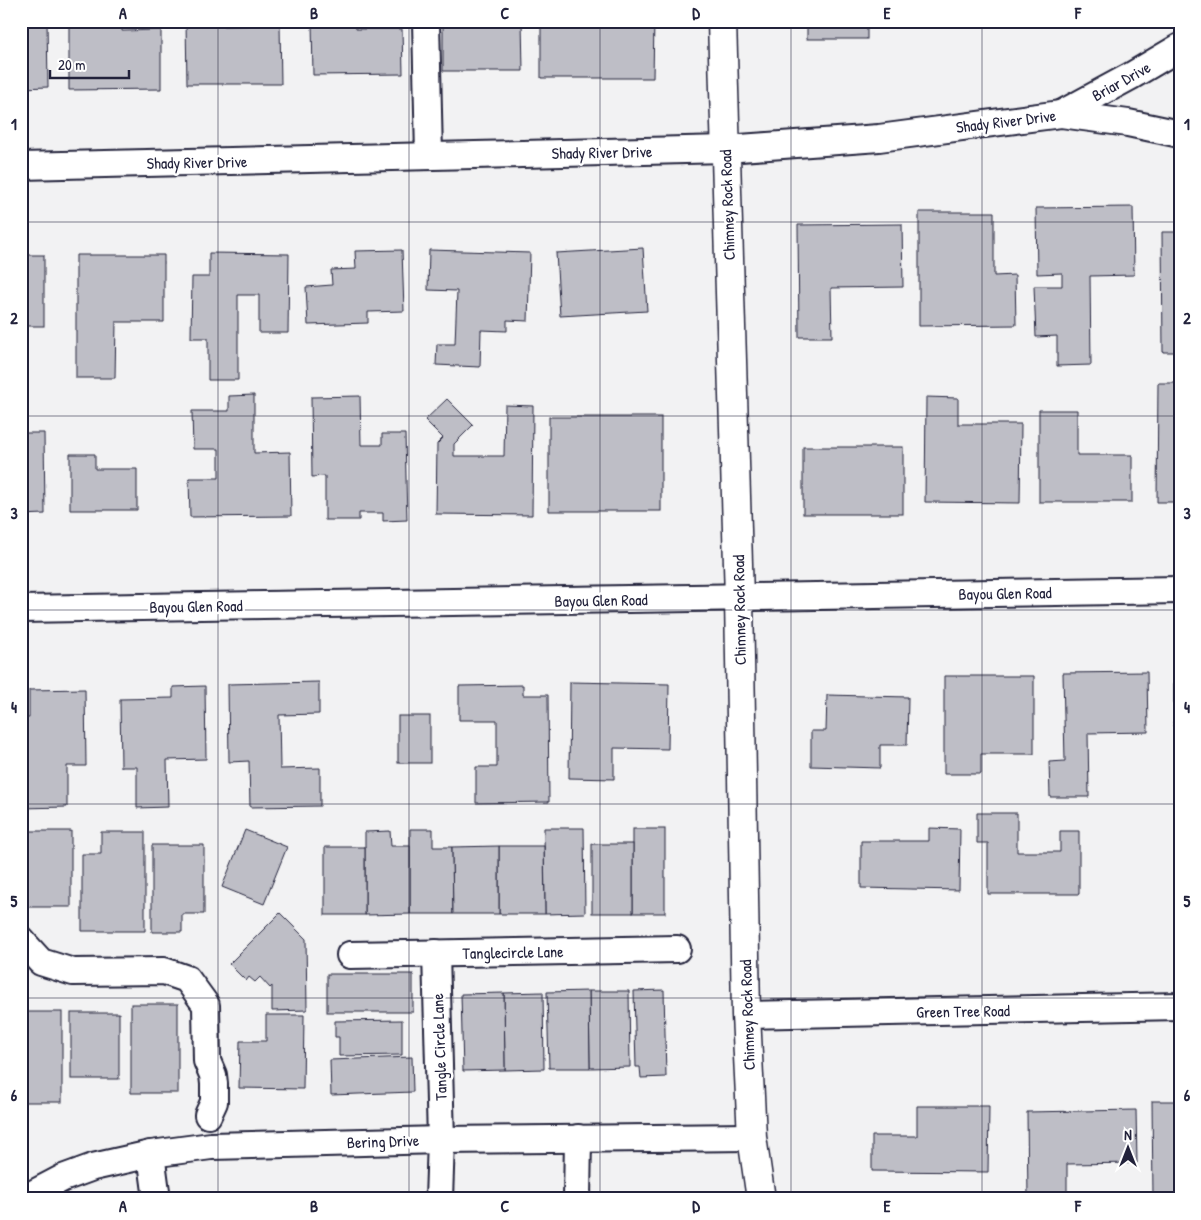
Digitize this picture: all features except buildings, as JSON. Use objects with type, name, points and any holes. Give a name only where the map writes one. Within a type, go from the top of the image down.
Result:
[{"type":"main road","name":"Chimney Rock Road","points":[[722,21],[739,598],[746,1016],[752,1137],[761,1199]]},
{"type":"street","points":[[426,21],[429,156]]},
{"type":"street","name":"Briar Drive","points":[[1061,114],[1180,47]]},
{"type":"street","name":"Shady River Drive","points":[[21,166],[726,148],[879,138],[1061,114],[1128,123],[1180,134]]},
{"type":"street","name":"Bayou Glen Road","points":[[21,609],[1180,590]]},
{"type":"street","points":[[21,940],[41,962],[73,972],[164,971],[187,979],[206,1005],[207,1061],[213,1075],[214,1084],[214,1102],[208,1115],[211,1146]]},
{"type":"street","name":"Tanglecircle Lane","points":[[350,955],[677,950]]},
{"type":"street","name":"Tangle Circle Lane","points":[[436,953],[441,1140],[439,1199]]},
{"type":"street","name":"Green Tree Road","points":[[746,1016],[1180,1006]]},
{"type":"street","name":"Bering Drive","points":[[26,1198],[63,1178],[94,1167],[151,1154],[211,1146],[441,1140],[752,1137]]},
{"type":"street","points":[[577,1199],[578,1138]]},
{"type":"street","points":[[151,1154],[157,1199]]}]
